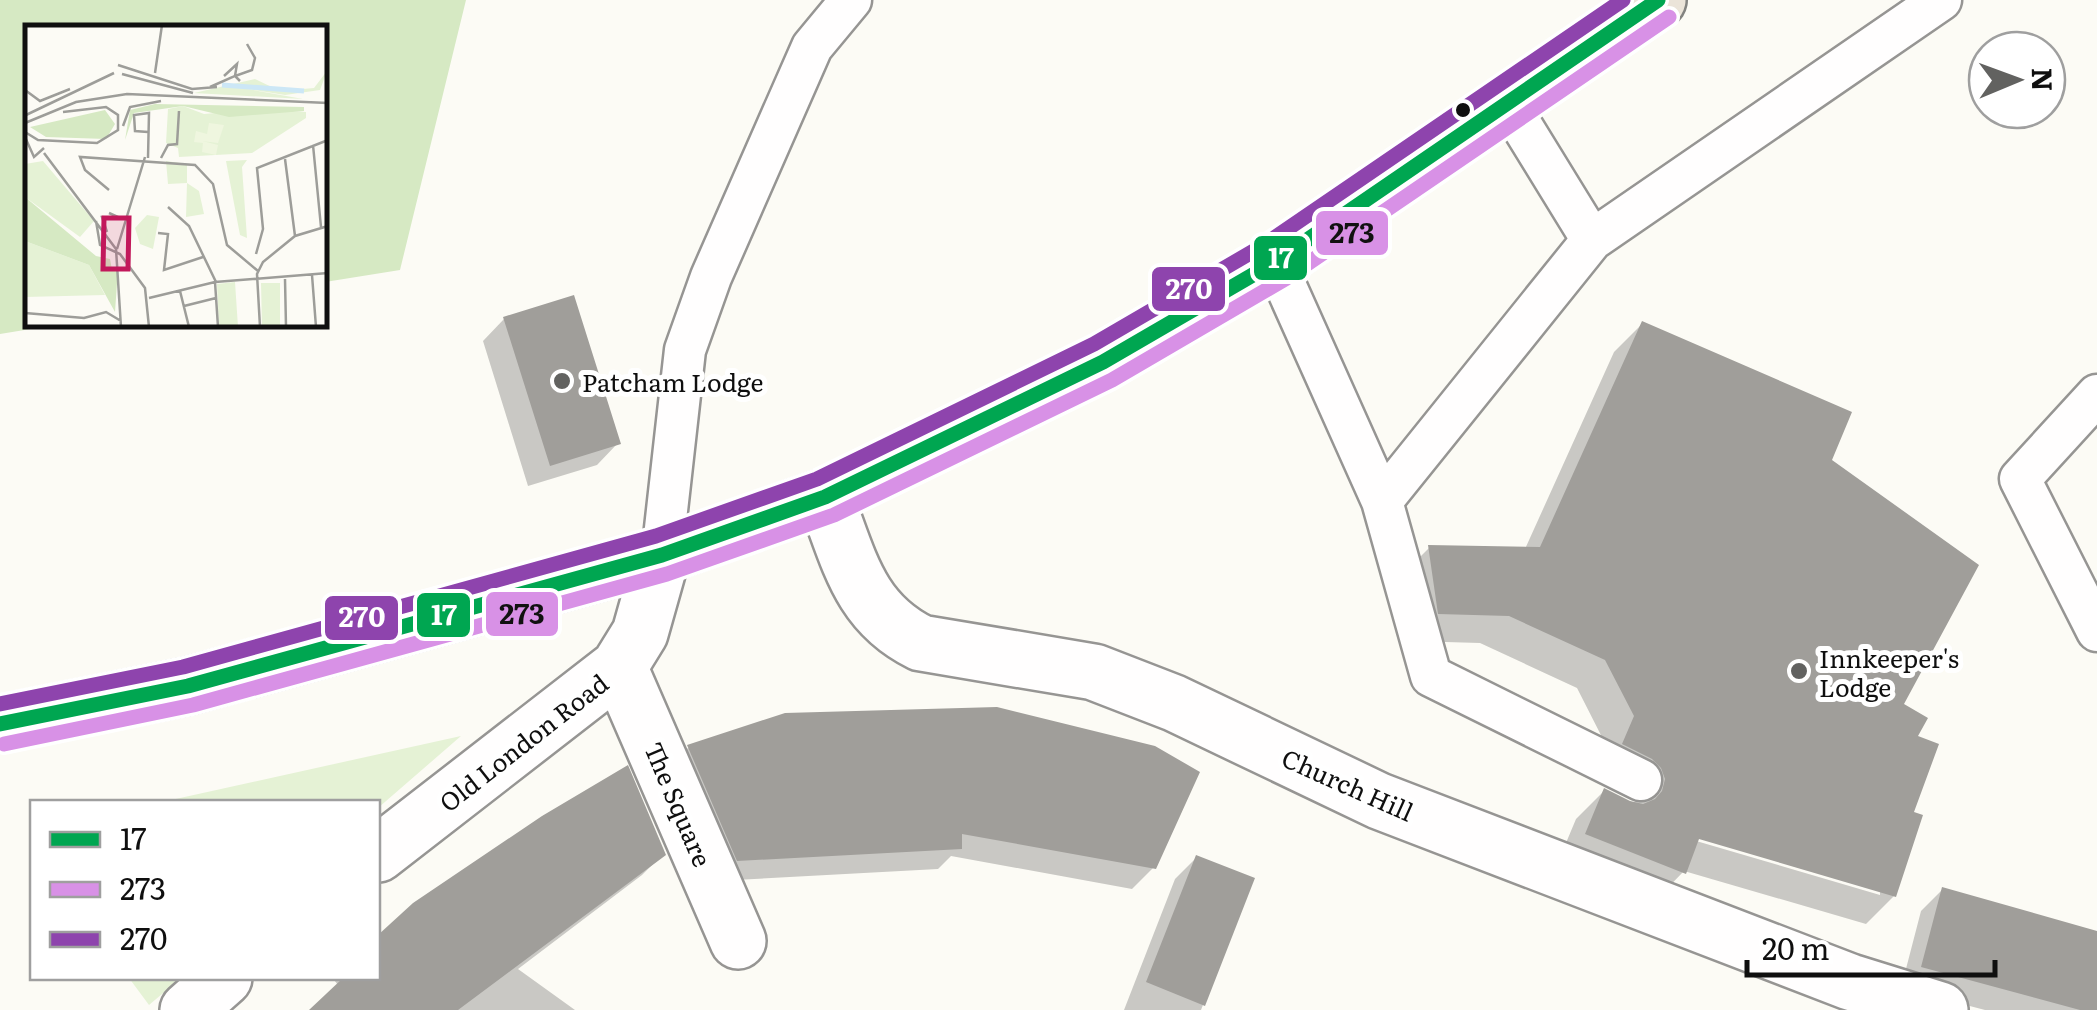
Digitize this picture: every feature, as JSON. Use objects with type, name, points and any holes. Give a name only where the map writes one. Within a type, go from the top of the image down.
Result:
[{"type":"highway","points":[[0,724],[188,686],[662,555],[825,497],[1103,362],[1275,262],[1658,0]]},
{"type":"street","name":"Church Hill","points":[[825,497],[864,595],[900,633],[921,643],[1094,672],[1174,703],[1379,802],[1850,982],[1940,1010]]},
{"type":"street","name":"Old London Road","points":[[380,852],[619,667],[640,633],[662,555]]},
{"type":"street","name":"The Square","points":[[619,667],[738,942]]},
{"type":"street","points":[[188,1010],[222,980]]},
{"type":"lane","points":[[662,555],[685,350],[711,277],[812,47],[851,0]]},
{"type":"lane","points":[[1382,501],[1592,240],[1941,0]]},
{"type":"lane","points":[[1508,105],[1592,240]]},
{"type":"lane","points":[[1275,262],[1382,501],[1430,676],[1642,780]]},
{"type":"lane","points":[[2097,394],[2020,479],[2097,631]]},
{"type":"green space","points":[[0,0],[466,0],[400,270],[328,282],[328,25],[25,25],[25,328],[37,328],[0,334]]},
{"type":"green space","points":[[461,736],[380,806],[380,800],[171,800]]},
{"type":"green space","points":[[130,980],[179,980],[149,1005]]},
{"type":"building","name":"Patcham Lodge","points":[[574,295],[621,444],[550,466],[503,317]]},
{"type":"building","points":[[1642,321],[1852,412],[1832,460],[1979,565],[1904,704],[1928,718],[1918,736],[1939,744],[1914,812],[1923,815],[1896,897],[1699,839],[1686,874],[1585,834],[1604,788],[1643,804],[1655,799],[1665,779],[1652,759],[1622,744],[1634,716],[1605,660],[1509,616],[1438,614],[1428,545],[1540,547]]},
{"type":"building","points":[[997,707],[1155,746],[1200,772],[1156,869],[962,834],[962,849],[737,861],[687,745],[785,713]]},
{"type":"building","points":[[628,765],[666,855],[458,1010],[309,1010],[341,980],[380,980],[380,933],[413,903],[542,816]]},
{"type":"building","points":[[1196,855],[1255,878],[1205,1006],[1146,982]]},
{"type":"building","points":[[1942,887],[2097,931],[2097,1010],[2080,1010],[1921,967]]},
{"type":"transit line","name":"270","points":[[0,704],[183,667],[656,536],[817,479],[1094,344],[1264,245],[1623,0]]},
{"type":"transit line","name":"17","points":[[0,724],[188,686],[662,555],[825,497],[1103,362],[1275,262],[1658,0]]},
{"type":"transit line","name":"273","points":[[4,744],[193,705],[667,574],[834,515],[1112,380],[1285,279],[1669,17]]},
{"type":"place","name":"Patcham Lodge","points":[[562,381]]},
{"type":"place","name":"Innkeeper's Lodge","points":[[1799,671]]}]
